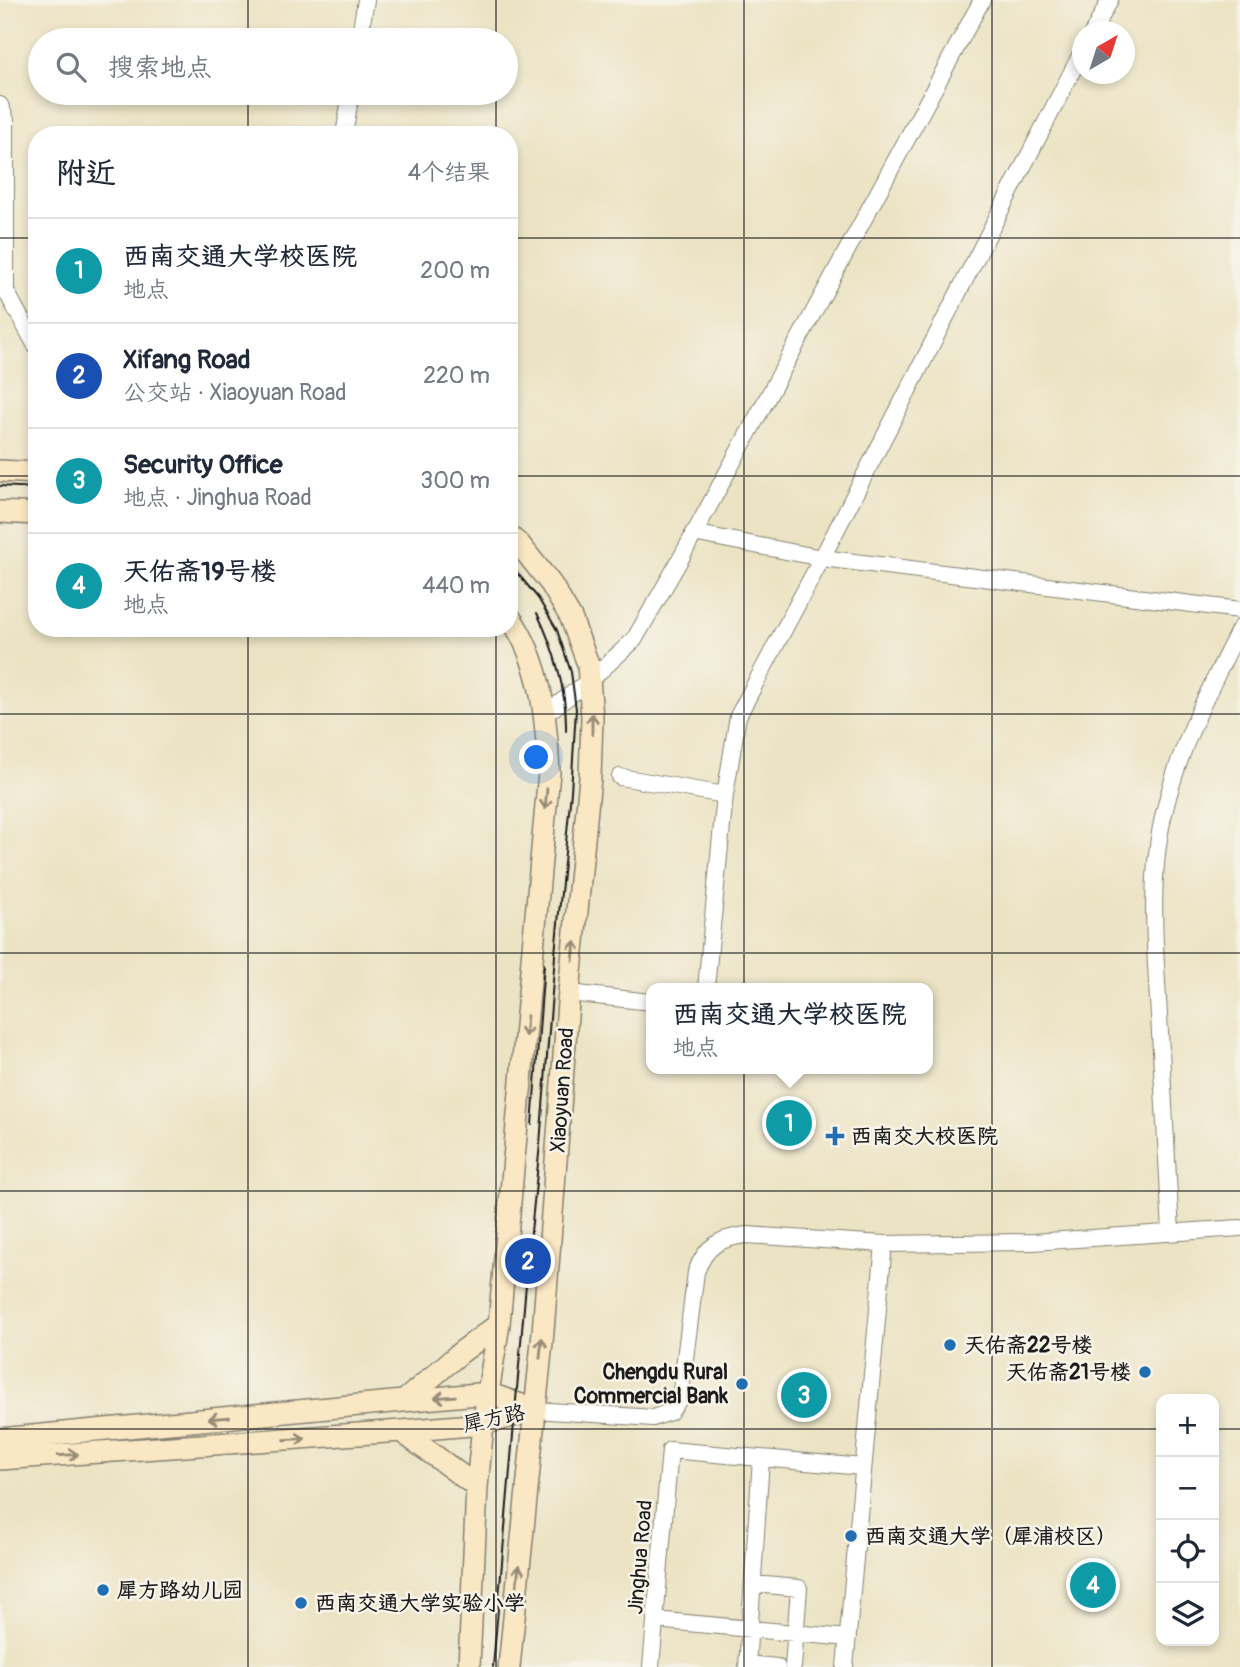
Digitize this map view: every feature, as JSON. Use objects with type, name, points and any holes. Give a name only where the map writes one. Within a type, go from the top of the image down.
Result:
[{"type":"street","points":[[361,28],[366,0]]},
{"type":"street","points":[[545,714],[589,681],[634,640],[982,0]]},
{"type":"street","points":[[1099,21],[1110,0]]},
{"type":"street","points":[[706,983],[725,795],[738,716],[1072,73]]},
{"type":"street","points":[[0,105],[6,120],[6,291],[28,331]]},
{"type":"street","points":[[346,126],[349,105]]},
{"type":"street","points":[[0,471],[28,473]]},
{"type":"street","points":[[0,512],[28,514]]},
{"type":"street","points":[[693,533],[822,558],[1240,610]]},
{"type":"street","name":"Xiaoyuan Road","points":[[509,1667],[543,1332],[569,993],[590,778],[592,718],[588,664],[571,618],[551,584],[518,543]]},
{"type":"street","name":"Xiaoyuan Road","points":[[469,1667],[477,1487],[483,1424],[499,1324],[549,772],[545,714],[536,670],[518,628]]},
{"type":"street","points":[[1171,1233],[1155,942],[1158,850],[1164,812],[1183,751],[1240,628]]},
{"type":"street","points":[[620,776],[725,795]]},
{"type":"street","points":[[569,993],[646,1001]]},
{"type":"street","points":[[535,1409],[653,1418],[670,1412],[680,1398],[696,1272],[702,1258],[714,1245],[731,1236],[884,1244],[1032,1242],[1240,1228]]},
{"type":"street","points":[[845,1667],[884,1244]]},
{"type":"street","points":[[404,1401],[499,1324]]},
{"type":"street","name":"犀方路","points":[[0,1439],[488,1393],[535,1409]]},
{"type":"street","name":"犀方路","points":[[0,1459],[401,1432],[483,1424],[535,1409]]},
{"type":"street","points":[[401,1432],[477,1487]]},
{"type":"street","name":"Jinghua Road","points":[[651,1667],[670,1450],[761,1459]]},
{"type":"street","points":[[777,1667],[747,1666],[761,1459],[863,1467]]},
{"type":"street","points":[[753,1584],[799,1588],[793,1667]]},
{"type":"street","points":[[655,1620],[848,1638]]},
{"type":"tram line","points":[[0,486],[28,488]]},
{"type":"tram line","points":[[493,1667],[571,792],[576,709],[571,672],[557,630],[538,598],[518,574]]},
{"type":"tram line","points":[[537,613],[558,670],[566,731]]},
{"type":"tram line","points":[[532,1125],[544,964]]},
{"type":"place","name":"西南交通大学校医院","points":[[789,1123]]},
{"type":"place","name":"西南交大校医院","points":[[835,1136]]},
{"type":"place","name":"Xifang Road","points":[[528,1261]]},
{"type":"place","name":"天佑斋22号楼","points":[[950,1345]]},
{"type":"place","name":"天佑斋21号楼","points":[[1145,1372]]},
{"type":"place","name":"Chengdu Rural Commercial Bank","points":[[742,1384]]},
{"type":"place","name":"Security Office","points":[[804,1395]]},
{"type":"place","name":"西南交通大学（犀浦校区）","points":[[851,1536]]},
{"type":"place","name":"天佑斋19号楼","points":[[1093,1585]]},
{"type":"place","name":"犀方路幼儿园","points":[[103,1590]]},
{"type":"place","name":"西南交通大学实验小学","points":[[301,1603]]}]
